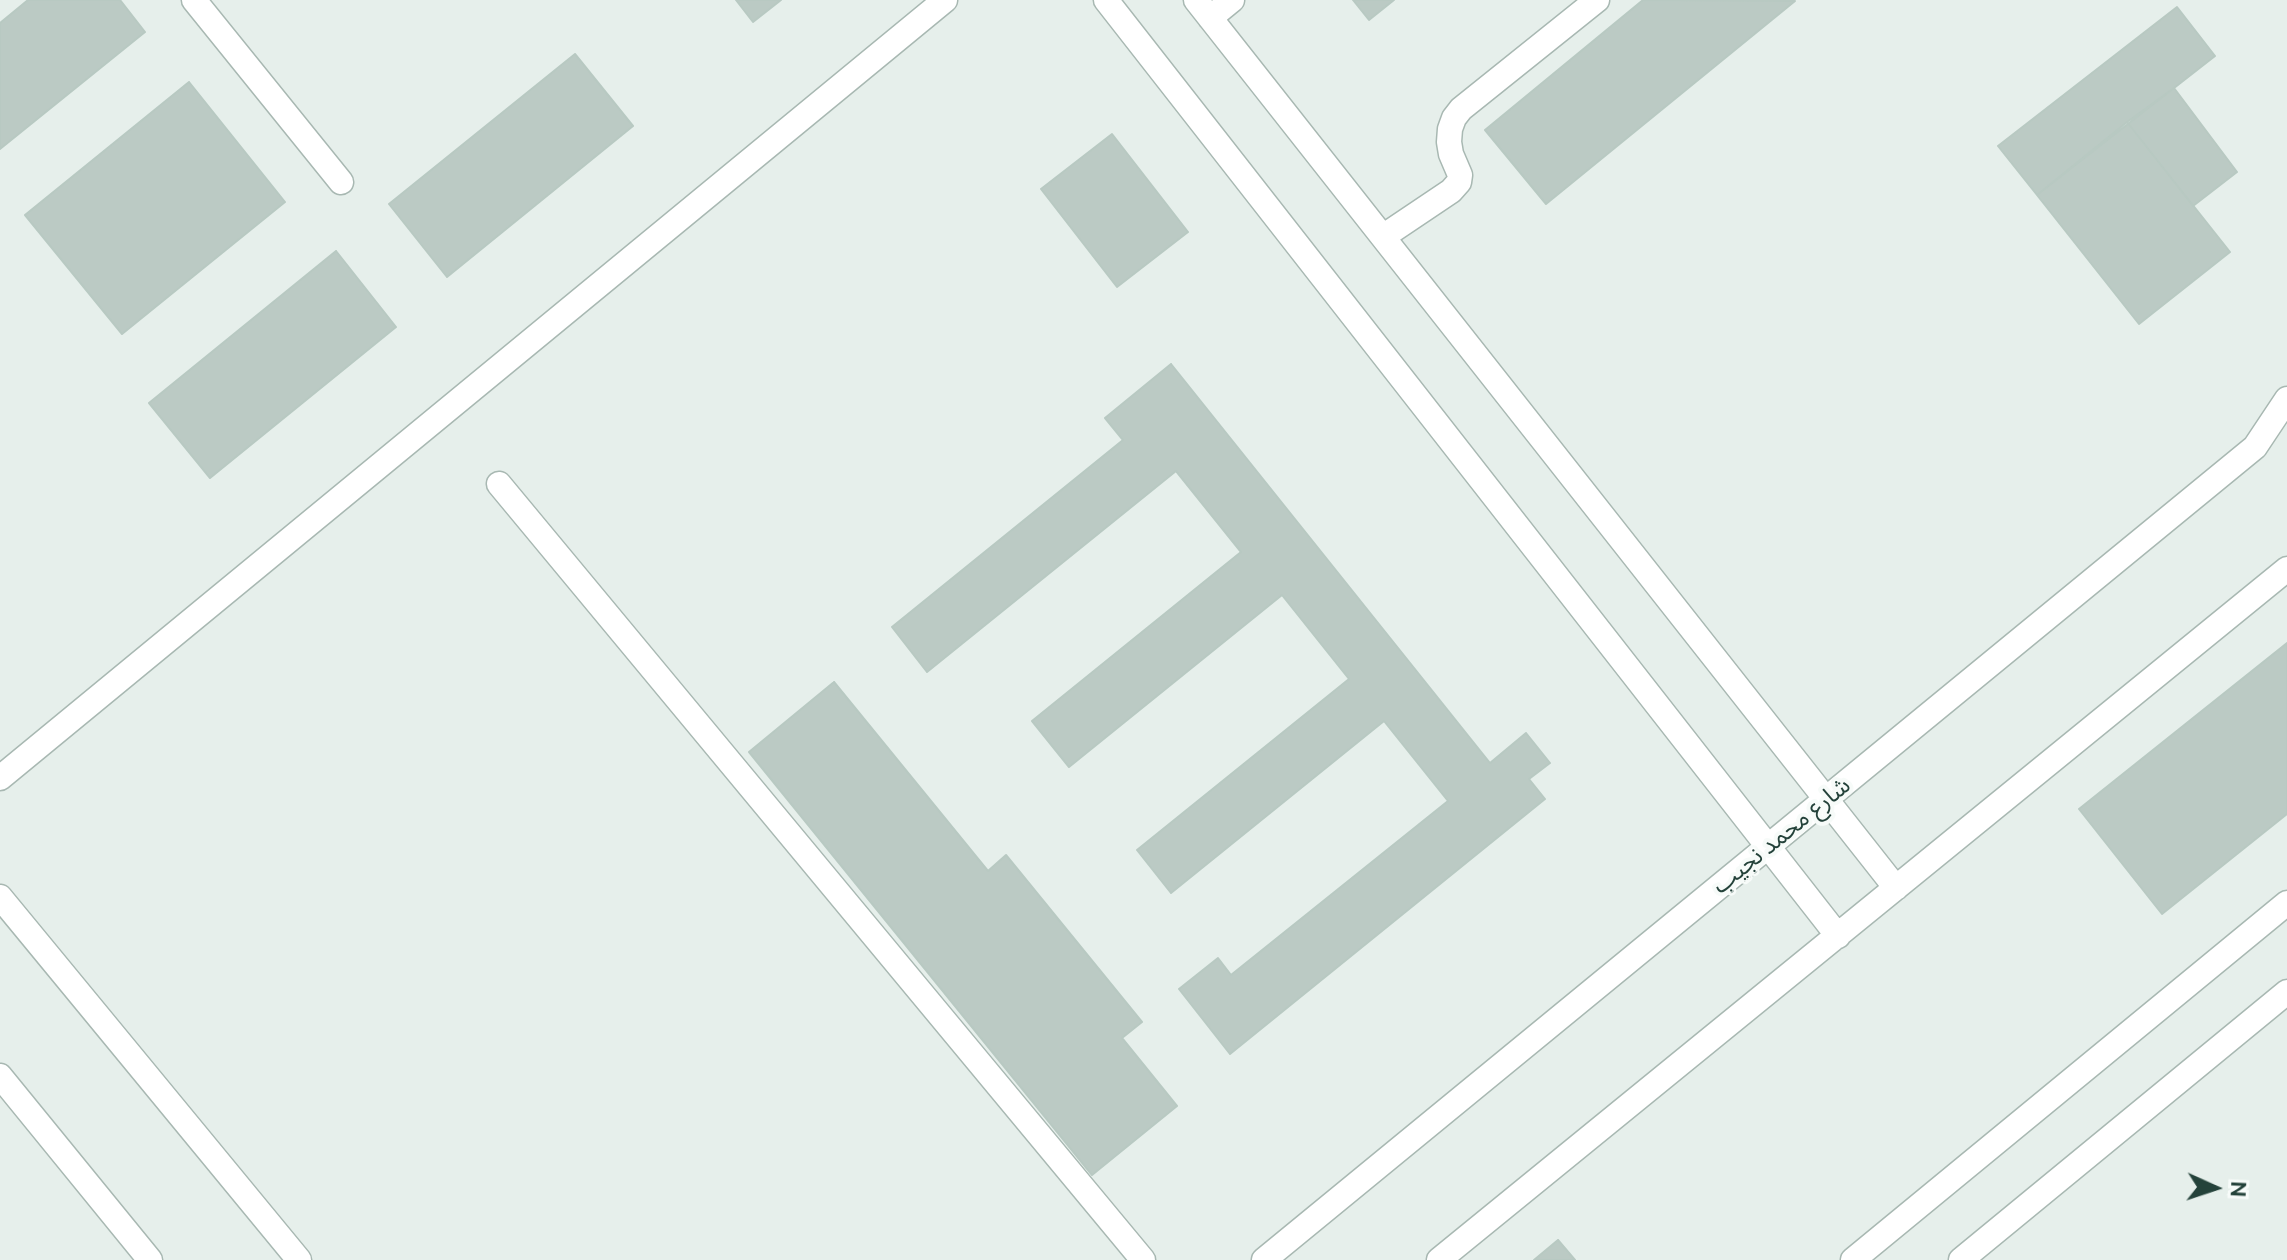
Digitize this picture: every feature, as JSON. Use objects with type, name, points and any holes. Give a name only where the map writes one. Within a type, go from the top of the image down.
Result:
[{"type":"street","points":[[194,0],[341,182]]},
{"type":"street","points":[[0,778],[945,0]]},
{"type":"street","points":[[1106,0],[1838,936]]},
{"type":"street","points":[[1232,0],[1203,9],[1896,888]]},
{"type":"street","points":[[1384,236],[1451,191],[1459,182],[1460,175],[1449,142],[1454,118],[1461,109],[1597,0]]},
{"type":"street","name":"شارع محمد نجيب","points":[[1264,1260],[2255,447],[2287,399]]},
{"type":"street","points":[[499,484],[1143,1260]]},
{"type":"street","points":[[1439,1260],[2287,569]]},
{"type":"street","points":[[0,897],[299,1260]]},
{"type":"street","points":[[1853,1260],[2287,903]]},
{"type":"street","points":[[1961,1260],[2287,992]]},
{"type":"street","points":[[0,1076],[150,1260]]},
{"type":"building","points":[[28,0],[120,0],[145,32],[0,149],[0,23]]},
{"type":"building","points":[[736,0],[781,0],[753,22]]},
{"type":"building","points":[[1353,0],[1394,0],[1369,20]]},
{"type":"building","points":[[1643,0],[1795,1],[1546,204],[1485,130]]},
{"type":"building","points":[[2177,7],[2215,56],[2037,195],[1998,146]]},
{"type":"building","points":[[575,54],[633,126],[447,277],[389,204]]},
{"type":"building","points":[[189,82],[285,202],[122,334],[25,215]]},
{"type":"building","points":[[2174,88],[2237,172],[2193,206],[2127,122]]},
{"type":"building","points":[[2127,122],[2230,252],[2139,324],[2037,195]]},
{"type":"building","points":[[1112,134],[1188,232],[1117,287],[1041,189]]},
{"type":"building","points":[[336,251],[396,327],[210,478],[149,403]]},
{"type":"building","points":[[1171,364],[1490,763],[1526,733],[1550,763],[1529,779],[1545,799],[1230,1054],[1179,989],[1218,958],[1231,975],[1448,801],[1384,721],[1171,893],[1137,850],[1349,679],[1282,595],[1069,767],[1032,721],[1241,552],[1176,471],[927,672],[892,627],[1123,440],[1105,418]]},
{"type":"building","points":[[2287,643],[2287,814],[2162,914],[2079,809]]},
{"type":"building","points":[[834,682],[988,871],[1006,855],[1142,1022],[1122,1038],[1177,1106],[1092,1175],[749,752]]},
{"type":"building","points":[[1558,1240],[1575,1260],[1534,1260]]}]
